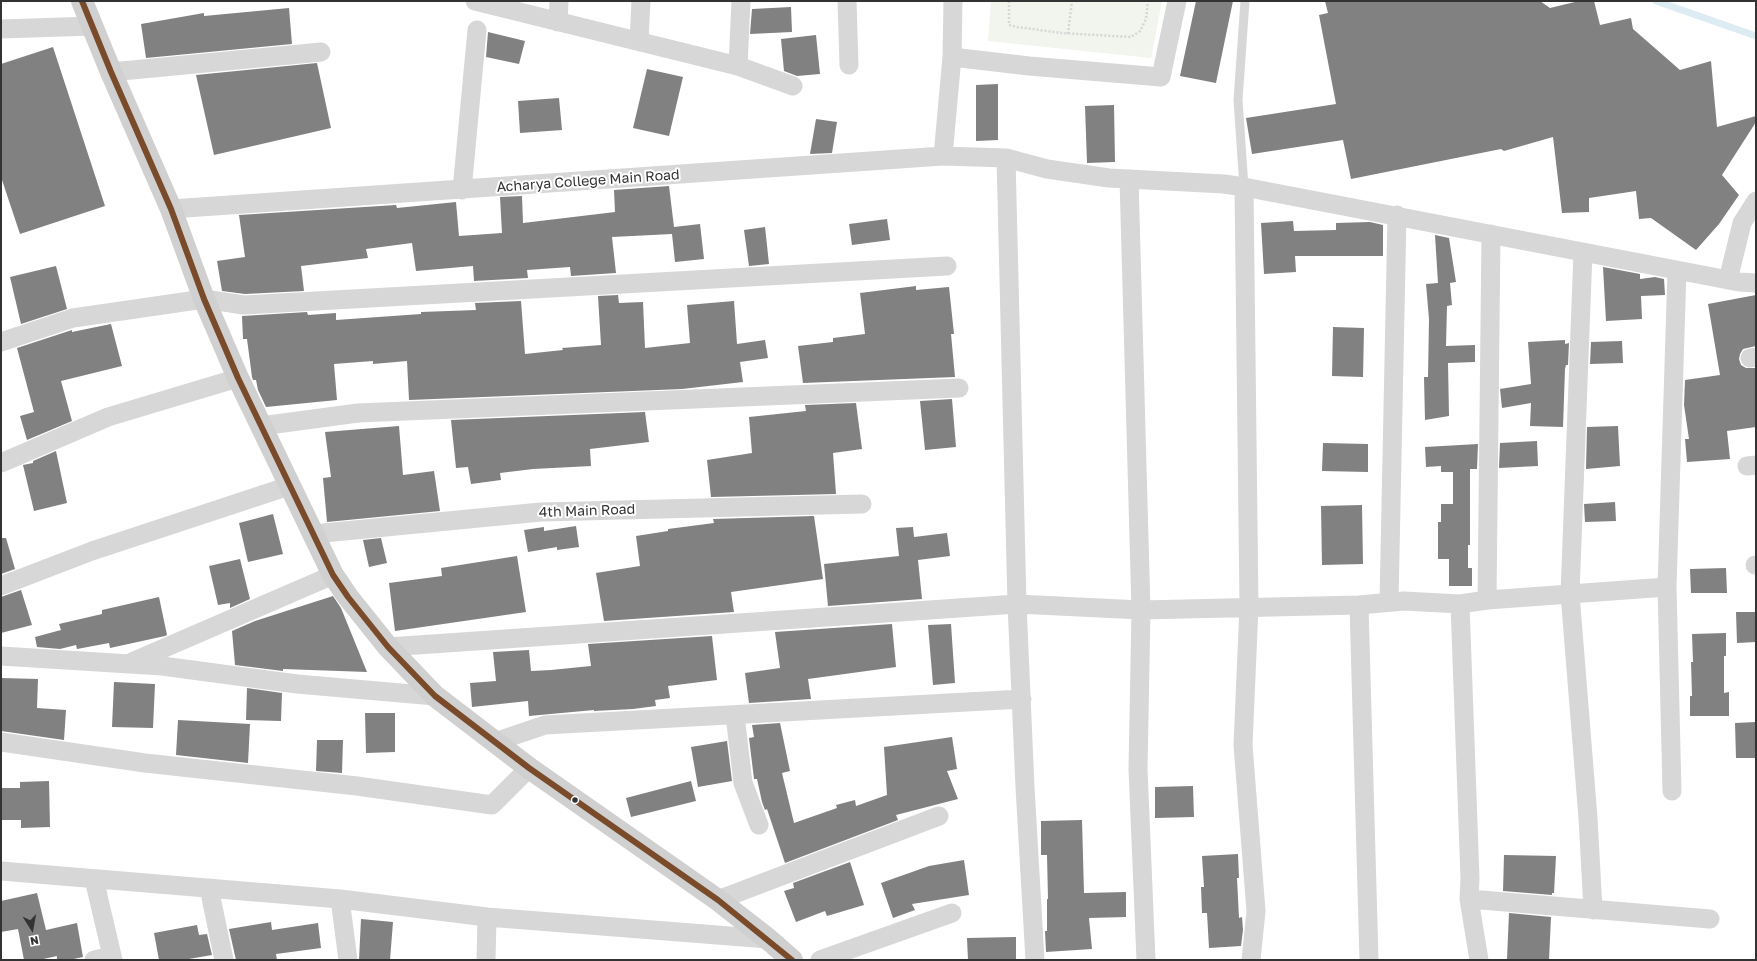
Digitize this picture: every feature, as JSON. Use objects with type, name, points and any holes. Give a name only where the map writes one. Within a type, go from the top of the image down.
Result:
[{"type":"main road","points":[[82,1],[111,72],[171,209],[204,299],[238,378],[332,575],[348,597],[388,647],[435,696],[529,768],[718,900],[792,960]]},
{"type":"street","points":[[475,1],[738,66],[793,86]]},
{"type":"street","points":[[558,22],[559,1]]},
{"type":"street","points":[[639,41],[640,1]]},
{"type":"street","points":[[738,66],[741,1]]},
{"type":"street","points":[[847,1],[848,65]]},
{"type":"street","points":[[943,156],[952,57],[953,1]]},
{"type":"street","points":[[952,57],[1030,66],[1160,77],[1177,1]]},
{"type":"street","points":[[1,29],[93,26]]},
{"type":"street","points":[[462,190],[477,30]]},
{"type":"street","points":[[111,72],[321,52]]},
{"type":"street","name":"Acharya College Main Road","points":[[171,209],[943,156],[1006,158],[1047,169],[1109,178],[1224,184],[1244,187],[1397,215],[1728,280],[1756,283]]},
{"type":"street","points":[[1006,158],[1017,604],[1025,787],[1035,960]]},
{"type":"street","points":[[1128,179],[1141,610],[1138,768],[1146,960]]},
{"type":"street","points":[[1244,187],[1249,607],[1244,745],[1256,911],[1251,960]]},
{"type":"street","points":[[1728,280],[1742,223],[1756,201]]},
{"type":"street","points":[[1389,602],[1397,215]]},
{"type":"street","points":[[1487,600],[1491,234]]},
{"type":"street","points":[[1583,252],[1570,594],[1588,818],[1593,910]]},
{"type":"street","points":[[1,342],[73,318],[204,299],[244,305],[947,266]]},
{"type":"street","points":[[1672,791],[1667,587],[1677,270]]},
{"type":"street","points":[[1,463],[108,418],[238,378]]},
{"type":"street","points":[[261,426],[358,413],[959,388]]},
{"type":"street","points":[[1,586],[92,551],[289,486]]},
{"type":"street","name":"4th Main Road","points":[[313,534],[541,512],[862,504]]},
{"type":"street","points":[[129,664],[332,575]]},
{"type":"street","points":[[388,647],[1017,604],[1141,610],[1359,605],[1404,601],[1460,604],[1487,600],[1667,587]]},
{"type":"street","points":[[1460,604],[1470,878],[1469,900],[1479,960]]},
{"type":"street","points":[[1359,605],[1369,960]]},
{"type":"street","points":[[1,656],[162,666],[297,684],[435,696]]},
{"type":"street","points":[[495,742],[545,725],[1022,699]]},
{"type":"street","points":[[735,715],[743,783],[759,825]]},
{"type":"street","points":[[1,742],[145,763],[357,786],[492,804],[529,768]]},
{"type":"street","points":[[718,900],[939,816]]},
{"type":"street","points":[[1,872],[340,899],[486,917],[768,939]]},
{"type":"street","points":[[94,879],[106,959]]},
{"type":"street","points":[[209,888],[224,960]]},
{"type":"street","points":[[340,899],[348,960]]},
{"type":"street","points":[[1469,900],[1710,919]]},
{"type":"street","points":[[820,960],[952,913]]},
{"type":"street","points":[[486,917],[486,960]]},
{"type":"lane","points":[[1244,1],[1238,100],[1244,187]]},
{"type":"path","points":[[1009,1],[1009,25],[1068,34],[1131,37],[1140,31],[1146,19],[1148,1]]},
{"type":"path","points":[[1068,34],[1072,1]]},
{"type":"shaded area","points":[[991,1],[1162,1],[1151,58],[988,41]]},
{"type":"building","points":[[1196,1],[1233,1],[1216,83],[1180,76]]},
{"type":"building","points":[[1325,1],[1540,1],[1550,8],[1579,1],[1594,1],[1600,25],[1631,18],[1633,29],[1680,70],[1711,61],[1717,127],[1756,116],[1756,122],[1722,175],[1739,195],[1719,224],[1696,250],[1651,218],[1639,219],[1636,191],[1589,198],[1589,212],[1562,213],[1553,137],[1504,151],[1501,149],[1351,179],[1343,140],[1252,154],[1246,118],[1336,104],[1319,15],[1328,13]]},
{"type":"building","points":[[791,7],[792,32],[750,34],[752,9]]},
{"type":"building","points":[[289,8],[292,44],[146,58],[141,24],[204,13],[204,16]]},
{"type":"building","points":[[488,32],[525,41],[519,64],[486,57]]},
{"type":"building","points":[[816,35],[820,74],[797,76],[784,71],[781,39]]},
{"type":"building","points":[[53,47],[105,206],[20,234],[1,177],[1,64]]},
{"type":"building","points":[[317,63],[331,128],[214,155],[196,75]]},
{"type":"building","points":[[647,69],[683,77],[669,136],[633,128]]},
{"type":"building","points":[[998,84],[998,140],[976,141],[976,85]]},
{"type":"building","points":[[559,98],[562,130],[520,133],[518,101]]},
{"type":"building","points":[[1114,105],[1115,162],[1087,163],[1085,106]]},
{"type":"building","points":[[816,119],[837,122],[832,153],[810,154]]},
{"type":"building","points":[[669,186],[674,227],[700,224],[704,259],[675,262],[672,234],[612,237],[616,273],[571,276],[570,267],[527,270],[528,278],[474,281],[473,266],[416,271],[412,243],[366,249],[368,258],[301,266],[304,291],[245,294],[222,291],[217,261],[245,257],[239,215],[396,205],[397,208],[456,202],[459,236],[502,233],[500,197],[522,196],[523,223],[615,212],[614,190]]},
{"type":"building","points":[[887,219],[890,240],[852,245],[849,224]]},
{"type":"building","points":[[1293,221],[1294,231],[1336,230],[1336,223],[1370,222],[1383,225],[1383,256],[1295,256],[1296,272],[1264,274],[1261,223]]},
{"type":"building","points":[[765,227],[769,264],[749,266],[744,230]]},
{"type":"building","points":[[1435,235],[1449,238],[1456,282],[1450,283],[1452,305],[1447,306],[1446,346],[1475,345],[1475,362],[1448,363],[1449,416],[1425,420],[1424,377],[1428,377],[1429,319],[1426,284],[1438,283]]},
{"type":"building","points":[[56,266],[67,309],[21,324],[10,277]]},
{"type":"building","points":[[1603,267],[1640,274],[1640,279],[1655,277],[1664,279],[1665,295],[1641,296],[1642,319],[1606,321]]},
{"type":"building","points":[[916,286],[916,290],[949,287],[954,334],[951,334],[955,377],[803,383],[798,346],[833,342],[833,338],[865,334],[860,293]]},
{"type":"building","points":[[618,295],[619,303],[643,302],[645,348],[690,343],[687,305],[734,301],[737,344],[765,340],[768,358],[740,362],[743,382],[682,389],[409,400],[407,361],[373,364],[373,361],[334,364],[337,400],[266,407],[258,390],[256,380],[253,380],[252,377],[247,339],[243,339],[242,316],[307,312],[308,315],[336,313],[336,320],[421,314],[421,312],[476,310],[475,303],[521,301],[525,354],[563,350],[562,348],[601,345],[598,296]]},
{"type":"building","points":[[1756,295],[1756,346],[1743,349],[1739,359],[1741,365],[1746,368],[1756,368],[1756,427],[1727,431],[1730,459],[1687,462],[1685,439],[1689,439],[1684,405],[1685,380],[1720,375],[1708,304]]},
{"type":"building","points":[[111,324],[122,366],[61,381],[72,421],[27,440],[20,416],[34,412],[17,348],[72,330],[72,332]]},
{"type":"building","points":[[1333,327],[1364,328],[1363,377],[1332,376]]},
{"type":"building","points":[[1565,340],[1565,344],[1569,343],[1568,365],[1566,365],[1565,369],[1563,427],[1530,426],[1531,403],[1502,408],[1500,389],[1531,384],[1528,342]]},
{"type":"building","points":[[1622,341],[1623,363],[1590,364],[1591,342]]},
{"type":"building","points":[[952,399],[956,447],[925,450],[920,401]]},
{"type":"building","points":[[856,403],[862,449],[833,453],[836,494],[711,497],[707,460],[752,453],[749,417],[806,411],[805,405]]},
{"type":"building","points":[[645,412],[649,442],[590,449],[591,466],[533,469],[500,473],[501,480],[471,484],[468,467],[456,468],[451,420]]},
{"type":"building","points":[[399,426],[403,475],[434,471],[440,511],[327,522],[323,478],[331,477],[325,432]]},
{"type":"building","points":[[1618,426],[1620,466],[1586,469],[1587,427]]},
{"type":"building","points":[[1537,441],[1538,466],[1499,468],[1500,443]]},
{"type":"building","points":[[1323,443],[1368,444],[1368,472],[1322,471]]},
{"type":"building","points":[[1478,444],[1477,469],[1470,469],[1470,545],[1468,545],[1468,568],[1472,568],[1472,586],[1449,586],[1449,559],[1438,559],[1438,522],[1441,522],[1441,504],[1453,504],[1453,472],[1441,472],[1441,466],[1426,467],[1425,447]]},
{"type":"building","points":[[56,451],[67,503],[34,511],[23,465],[33,463],[33,461]]},
{"type":"building","points":[[1615,502],[1616,521],[1585,522],[1584,504]]},
{"type":"building","points":[[1362,505],[1363,564],[1322,565],[1321,506]]},
{"type":"building","points":[[273,514],[283,554],[248,562],[239,523]]},
{"type":"building","points":[[814,516],[823,579],[731,592],[734,612],[604,621],[596,573],[640,566],[636,536],[668,531],[668,529],[714,523],[713,519]]},
{"type":"building","points":[[576,526],[579,547],[557,550],[557,547],[528,552],[524,530],[544,527],[544,531]]},
{"type":"building","points":[[913,527],[914,537],[947,533],[950,556],[918,560],[922,599],[828,606],[824,564],[899,556],[896,528]]},
{"type":"building","points":[[1,538],[6,538],[15,569],[1,574]]},
{"type":"building","points":[[381,538],[387,563],[369,567],[363,540]]},
{"type":"building","points":[[517,556],[526,612],[395,631],[389,583],[442,576],[441,568]]},
{"type":"building","points":[[240,559],[250,599],[230,608],[230,603],[218,605],[209,566]]},
{"type":"building","points":[[1726,568],[1727,593],[1691,593],[1690,569]]},
{"type":"building","points":[[21,590],[32,625],[1,633],[1,597]]},
{"type":"building","points":[[333,596],[341,608],[367,672],[283,669],[283,671],[235,665],[232,631],[255,621]]},
{"type":"building","points":[[159,597],[167,635],[165,636],[110,648],[109,643],[77,649],[76,645],[60,649],[37,647],[35,637],[61,630],[59,624],[102,614],[102,610]]},
{"type":"building","points":[[1736,612],[1756,612],[1756,642],[1737,643]]},
{"type":"building","points":[[892,624],[896,667],[808,679],[811,699],[749,703],[745,673],[780,668],[775,632]]},
{"type":"building","points":[[951,624],[955,683],[933,685],[928,625]]},
{"type":"building","points":[[1726,633],[1726,656],[1724,656],[1724,693],[1729,692],[1729,716],[1690,716],[1690,696],[1692,696],[1691,662],[1693,662],[1692,634]]},
{"type":"building","points":[[712,636],[717,680],[668,686],[670,698],[655,700],[656,706],[529,716],[528,701],[472,707],[470,683],[496,681],[493,652],[529,650],[531,671],[551,670],[591,666],[588,644]]},
{"type":"building","points":[[2,678],[38,679],[37,708],[66,710],[64,740],[1,731]]},
{"type":"building","points":[[114,682],[155,684],[153,728],[112,727]]},
{"type":"building","points":[[247,688],[282,693],[281,721],[246,720]]},
{"type":"building","points":[[365,713],[395,713],[395,752],[366,753]]},
{"type":"building","points":[[178,720],[250,724],[248,763],[176,755]]},
{"type":"building","points":[[1756,722],[1756,758],[1736,758],[1735,723]]},
{"type":"building","points":[[780,723],[790,771],[782,773],[794,823],[837,808],[836,805],[855,800],[856,806],[887,795],[884,747],[952,737],[957,769],[947,771],[958,799],[896,815],[898,820],[785,863],[767,809],[765,810],[762,802],[757,779],[754,779],[749,738],[754,737],[752,725]]},
{"type":"building","points":[[317,740],[343,740],[342,773],[316,771]]},
{"type":"building","points":[[727,741],[732,781],[698,787],[691,747]]},
{"type":"building","points":[[49,781],[50,827],[21,828],[21,820],[1,820],[1,788],[20,788],[20,782]]},
{"type":"building","points":[[691,781],[696,801],[631,817],[626,798]]},
{"type":"building","points":[[1193,786],[1194,817],[1155,818],[1155,787]]},
{"type":"building","points":[[1082,820],[1084,893],[1126,892],[1126,917],[1089,918],[1092,949],[1046,952],[1045,931],[1047,931],[1048,899],[1047,855],[1041,855],[1041,821]]},
{"type":"building","points":[[1238,854],[1239,878],[1237,878],[1239,918],[1242,917],[1243,930],[1241,946],[1209,948],[1207,913],[1202,913],[1201,887],[1204,887],[1202,856]]},
{"type":"building","points":[[1504,855],[1556,856],[1554,893],[1552,893],[1552,895],[1503,891]]},
{"type":"building","points":[[964,860],[969,895],[912,904],[915,910],[893,918],[881,883],[929,866]]},
{"type":"building","points":[[850,862],[864,905],[827,916],[825,911],[796,922],[784,891],[794,888],[793,883]]},
{"type":"building","points":[[37,893],[46,930],[77,923],[83,957],[69,960],[57,960],[57,956],[39,960],[24,960],[18,929],[1,932],[1,901]]},
{"type":"building","points":[[1509,913],[1551,917],[1549,960],[1507,959]]},
{"type":"building","points":[[361,919],[393,922],[390,960],[359,960]]},
{"type":"building","points":[[271,922],[272,930],[318,923],[321,948],[276,954],[277,960],[236,960],[229,929]]},
{"type":"building","points":[[197,925],[199,935],[207,934],[212,955],[183,960],[159,960],[154,933]]},
{"type":"building","points":[[1016,937],[1016,960],[968,960],[967,938]]},
{"type":"waterway","points":[[1656,1],[1756,36]]},
{"type":"transit line","points":[[82,1],[111,72],[171,209],[204,299],[238,378],[333,575],[348,597],[388,647],[435,696],[529,768],[718,900],[792,960]]}]
